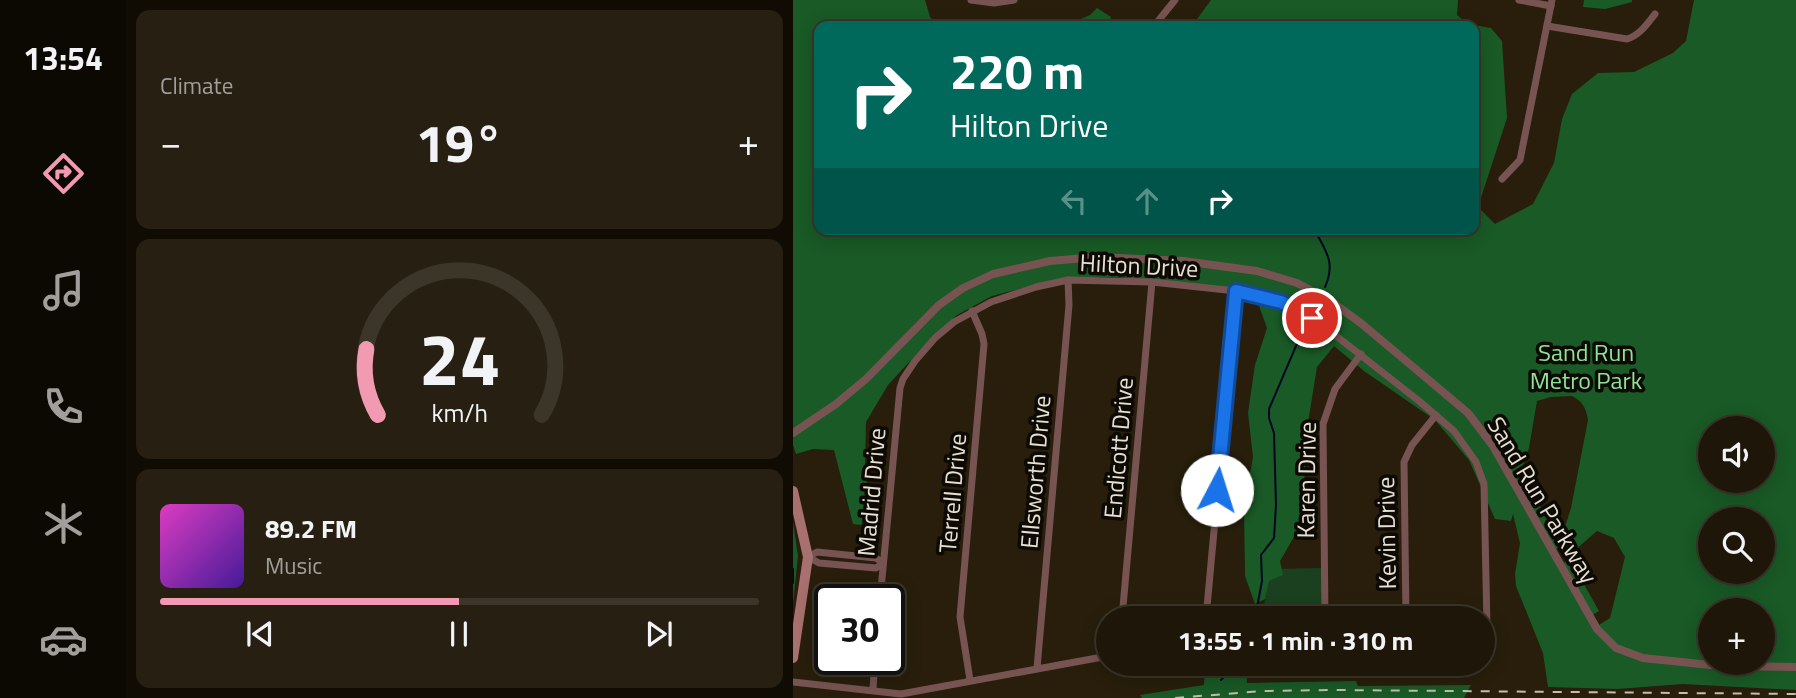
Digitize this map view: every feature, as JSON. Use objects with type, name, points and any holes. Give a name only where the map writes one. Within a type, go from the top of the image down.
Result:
[{"type":"main road","points":[[793,491],[808,556],[793,658]]},
{"type":"street","points":[[971,0],[994,3],[1014,0]]},
{"type":"street","points":[[1158,21],[1175,0]]},
{"type":"street","points":[[1502,178],[1520,160],[1551,3],[1519,0]]},
{"type":"street","points":[[1547,26],[1627,39],[1634,37],[1655,14]]},
{"type":"street","name":"Sand Run Parkway","points":[[793,433],[836,404],[866,379],[939,305],[963,288],[993,274],[1050,261],[1096,257],[1183,261],[1257,271],[1297,283],[1328,299],[1463,407],[1493,446],[1597,629],[1613,646],[1629,654],[1668,662],[1796,667]]},
{"type":"street","name":"Hilton Drive","points":[[900,388],[909,369],[935,338],[972,311],[1018,292],[1068,280],[1152,282],[1236,291],[1274,300],[1302,312],[1361,354],[1436,415],[1466,446],[1483,479],[1486,606]]},
{"type":"street","name":"Ellsworth Drive","points":[[1037,668],[1068,316],[1068,280]]},
{"type":"street","name":"Endicott Drive","points":[[1123,606],[1152,282]]},
{"type":"street","points":[[1207,606],[1236,291]]},
{"type":"street","name":"Terrell Drive","points":[[970,680],[960,617],[984,344],[983,334],[972,311]]},
{"type":"street","name":"Karen Drive","points":[[1325,606],[1323,424],[1335,389],[1361,354]]},
{"type":"street","name":"Madrid Drive","points":[[882,584],[900,388]]},
{"type":"street","name":"Kevin Drive","points":[[1406,606],[1404,462],[1411,445],[1436,415]]},
{"type":"street","points":[[808,556],[817,552],[876,558],[883,563]]},
{"type":"street","points":[[793,682],[901,694],[1096,658]]},
{"type":"street","points":[[873,689],[874,675]]},
{"type":"green space","name":"Sand Run Metro Park","points":[[793,0],[925,0],[934,21],[814,21],[814,235],[1479,235],[1479,208],[1495,224],[1533,204],[1554,163],[1562,119],[1572,94],[1598,73],[1634,72],[1673,53],[1686,41],[1694,0],[1796,0],[1796,690],[1683,684],[1617,689],[1548,687],[1543,653],[1516,586],[1515,574],[1520,543],[1513,514],[1511,521],[1495,519],[1469,460],[1435,420],[1364,371],[1334,346],[1317,367],[1307,429],[1302,523],[1280,561],[1283,575],[1269,581],[1265,599],[1255,604],[1245,576],[1244,508],[1253,457],[1248,413],[1255,365],[1267,328],[1254,292],[1119,277],[1081,277],[1053,280],[992,296],[957,315],[888,385],[866,422],[865,466],[869,508],[861,525],[853,524],[834,450],[813,449],[796,454],[793,445]],"holes":[[[1551,397],[1576,398],[1583,406],[1588,420],[1571,508],[1563,533],[1575,550],[1597,531],[1614,538],[1625,557],[1610,618],[1599,625],[1593,615],[1599,611],[1570,559],[1563,563],[1556,549],[1562,545],[1521,472],[1529,448],[1537,401]]]},
{"type":"green space","name":"Sand Run Metro Park","points":[[1211,0],[1458,0],[1457,15],[1464,21],[1196,21]]},
{"type":"green space","points":[[1584,0],[1632,2],[1605,9],[1583,7]]},
{"type":"green space","points":[[1097,8],[1111,17],[1110,21],[1076,21],[1090,15]]},
{"type":"green space","name":"Sand Run Metro Park","points":[[1479,26],[1491,28],[1502,41],[1507,118],[1479,204]]},
{"type":"green space","points":[[793,522],[798,556],[793,603]]},
{"type":"green space","points":[[1324,568],[1325,606],[1264,606],[1268,569]]},
{"type":"green space","points":[[1204,676],[1247,676],[1247,683],[1356,681],[1358,686],[1471,685],[1464,698],[1142,698],[1140,695],[1204,685]]},
{"type":"waterway","points":[[1317,235],[1330,264],[1325,287]]},
{"type":"waterway","points":[[1257,606],[1262,581],[1261,555],[1274,538],[1276,505],[1274,433],[1269,409],[1302,332]]},
{"type":"waterway","points":[[793,569],[793,583]]},
{"type":"waterway","points":[[1221,680],[1225,676]]},
{"type":"railway","points":[[1175,698],[1263,691],[1336,690],[1797,694]]},
{"type":"route","points":[[1217,490],[1236,291],[1281,302],[1312,318]]}]
